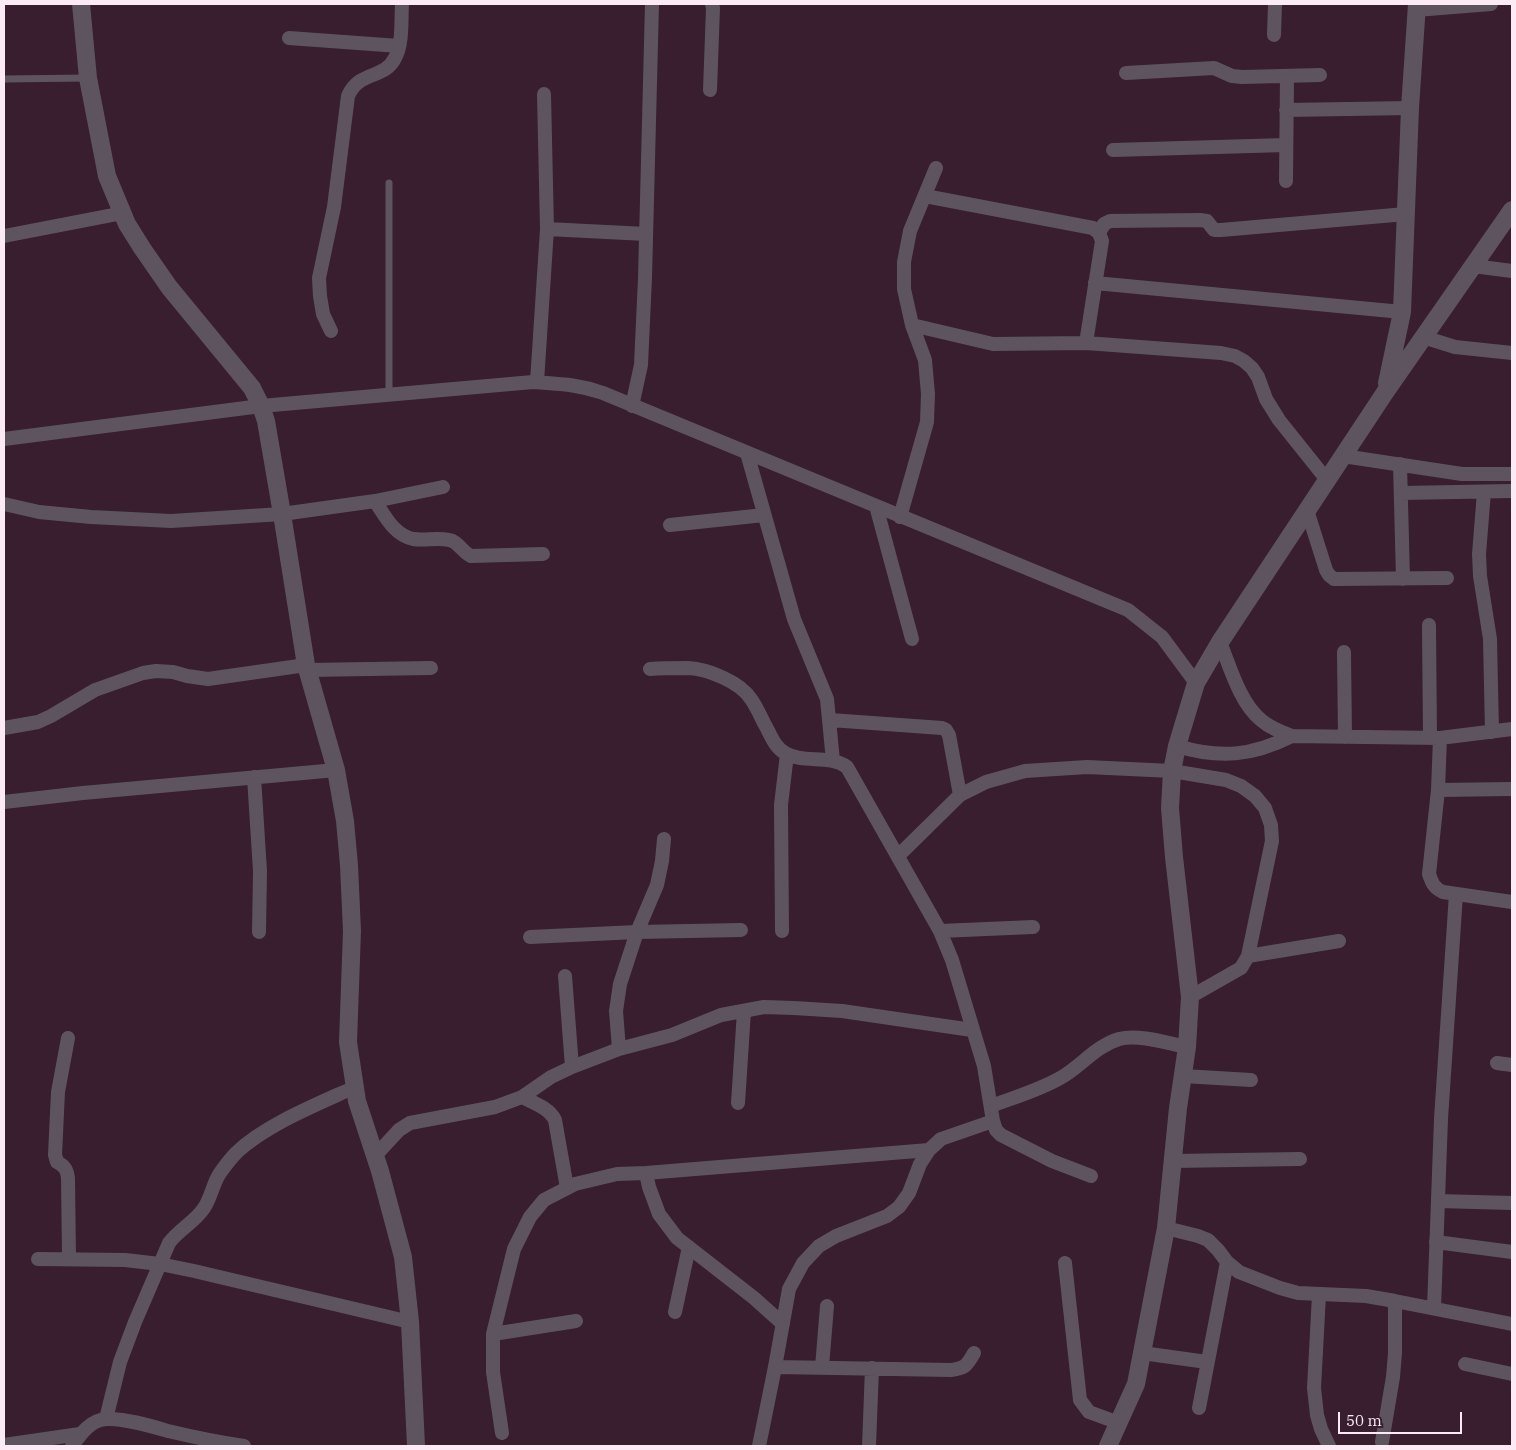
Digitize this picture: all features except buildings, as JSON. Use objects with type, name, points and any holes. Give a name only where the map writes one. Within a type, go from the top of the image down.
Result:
[{"type":"street","points":[[80,4],[88,78],[107,176],[127,224],[169,287],[252,388],[266,421],[307,667],[336,770],[345,821],[352,931],[348,1042],[357,1101],[404,1257],[410,1322],[416,1446]]},
{"type":"street","points":[[331,331],[323,314],[319,278],[334,207],[348,96],[352,87],[359,81],[386,69],[395,59],[399,46],[402,4]]},
{"type":"street","points":[[632,406],[640,365],[646,234],[652,4]]},
{"type":"street","points":[[710,90],[712,4]]},
{"type":"street","points":[[1274,35],[1275,4]]},
{"type":"street","points":[[1386,391],[1402,312],[1416,7],[1491,4]]},
{"type":"street","points":[[289,38],[399,46]]},
{"type":"street","points":[[1126,73],[1214,68],[1232,76],[1242,77],[1320,75]]},
{"type":"street","points":[[1286,181],[1287,76]]},
{"type":"street","points":[[537,382],[547,229],[544,94]]},
{"type":"street","points":[[1286,110],[1410,108]]},
{"type":"street","points":[[1113,150],[1286,145]]},
{"type":"street","points":[[900,517],[927,422],[928,394],[925,360],[912,326],[904,289],[904,262],[910,231],[936,168]]},
{"type":"street","points":[[925,196],[1093,228],[1099,232],[1102,241],[1086,343]]},
{"type":"street","points":[[1108,1446],[1136,1384],[1166,1228],[1178,1108],[1187,1046],[1190,997],[1170,808],[1172,771],[1176,746],[1196,683],[1220,642],[1386,391],[1512,210]]},
{"type":"street","points":[[4,236],[123,214]]},
{"type":"street","points":[[1099,232],[1104,224],[1110,221],[1200,220],[1207,221],[1214,230],[1222,230],[1406,214]]},
{"type":"street","points":[[547,229],[646,234]]},
{"type":"street","points":[[1473,266],[1512,271]]},
{"type":"street","points":[[1095,283],[1402,312]]},
{"type":"street","points":[[912,326],[993,344],[1086,343],[1221,353],[1235,356],[1252,368],[1258,377],[1266,399],[1279,420],[1327,480]]},
{"type":"street","points":[[1423,337],[1456,346],[1512,354]]},
{"type":"street","points":[[4,439],[261,406],[389,394],[537,382],[582,386],[603,392],[632,406],[1128,610],[1162,637],[1196,683]]},
{"type":"street","points":[[747,453],[794,619],[827,699],[833,760]]},
{"type":"street","points":[[1343,456],[1462,474],[1512,474]]},
{"type":"street","points":[[1400,464],[1403,578]]},
{"type":"street","points":[[4,504],[39,512],[171,521],[282,514],[375,501],[443,487]]},
{"type":"street","points":[[1401,493],[1512,491]]},
{"type":"street","points":[[1484,492],[1480,576],[1490,640],[1492,732]]},
{"type":"street","points":[[375,501],[391,525],[399,533],[412,539],[450,540],[456,543],[465,554],[470,556],[543,554]]},
{"type":"street","points":[[876,506],[912,639]]},
{"type":"street","points":[[1307,510],[1326,570],[1329,576],[1334,579],[1447,578]]},
{"type":"street","points":[[670,525],[764,515]]},
{"type":"street","points":[[1429,625],[1438,790],[1429,874],[1432,884],[1443,892],[1512,902]]},
{"type":"street","points":[[1220,642],[1246,704],[1261,720],[1274,729],[1292,736],[1435,738],[1512,729]]},
{"type":"street","points":[[1344,652],[1345,736]]},
{"type":"street","points":[[4,728],[38,722],[95,690],[144,673],[156,671],[173,672],[208,679],[307,667],[431,668]]},
{"type":"street","points":[[650,669],[690,668],[719,676],[739,686],[751,698],[778,749],[797,758],[833,760],[840,762],[847,768],[940,930],[952,960],[984,1066],[996,1130],[1052,1161],[1091,1176]]},
{"type":"street","points":[[830,720],[942,728],[946,730],[949,735],[960,795]]},
{"type":"street","points":[[1176,746],[1196,752],[1236,754],[1268,747],[1292,736]]},
{"type":"street","points":[[782,931],[781,805],[787,754]]},
{"type":"street","points":[[898,856],[960,795],[986,782],[1025,771],[1087,767],[1172,771],[1226,780],[1242,786],[1255,796],[1265,808],[1271,825],[1272,841],[1248,956],[1241,968],[1190,997]]},
{"type":"street","points":[[4,802],[336,770]]},
{"type":"street","points":[[254,777],[260,872],[259,932]]},
{"type":"street","points":[[1438,790],[1512,789]]},
{"type":"street","points":[[619,1049],[616,1011],[620,984],[637,932],[657,885],[664,839]]},
{"type":"street","points":[[1434,1308],[1441,1119],[1456,894]]},
{"type":"street","points":[[940,930],[1034,927]]},
{"type":"street","points":[[530,937],[742,930]]},
{"type":"street","points":[[1248,956],[1339,941]]},
{"type":"street","points":[[565,976],[572,1067]]},
{"type":"street","points":[[375,1156],[399,1130],[410,1122],[495,1107],[522,1097],[551,1077],[572,1067],[619,1049],[672,1035],[721,1016],[744,1011],[764,1007],[842,1011],[972,1030]]},
{"type":"street","points":[[738,1102],[744,1011]]},
{"type":"street","points":[[991,1106],[1044,1087],[1064,1075],[1098,1049],[1119,1039],[1134,1037],[1187,1046]]},
{"type":"street","points":[[68,1038],[58,1092],[55,1155],[57,1162],[63,1164],[67,1170],[69,1260]]},
{"type":"street","points":[[1497,1063],[1512,1064]]},
{"type":"street","points":[[1183,1076],[1251,1080]]},
{"type":"street","points":[[106,1418],[120,1362],[169,1243],[204,1208],[218,1175],[237,1152],[258,1136],[294,1115],[355,1087]]},
{"type":"street","points":[[522,1097],[545,1109],[552,1114],[555,1120],[567,1188]]},
{"type":"street","points":[[759,1446],[776,1366],[789,1290],[803,1263],[819,1246],[836,1236],[887,1216],[899,1207],[909,1193],[920,1164],[929,1150],[941,1140],[993,1121]]},
{"type":"street","points":[[502,1433],[493,1372],[493,1334],[514,1249],[530,1217],[544,1200],[575,1184],[617,1174],[929,1150]]},
{"type":"street","points":[[1173,1161],[1300,1160]]},
{"type":"street","points":[[646,1173],[659,1214],[677,1238],[754,1298],[783,1324]]},
{"type":"street","points":[[1438,1201],[1512,1203]]},
{"type":"street","points":[[1166,1228],[1208,1240],[1227,1262],[1240,1272],[1298,1294],[1366,1296],[1396,1300],[1512,1324]]},
{"type":"street","points":[[1436,1242],[1512,1252]]},
{"type":"street","points":[[675,1312],[689,1247]]},
{"type":"street","points":[[38,1259],[125,1260],[160,1264],[410,1322]]},
{"type":"street","points":[[1199,1408],[1227,1262]]},
{"type":"street","points":[[1065,1263],[1080,1400],[1089,1412],[1119,1423]]},
{"type":"street","points":[[1319,1295],[1314,1388],[1317,1415],[1321,1429],[1330,1446]]},
{"type":"street","points":[[1382,1442],[1393,1377],[1396,1300]]},
{"type":"street","points":[[822,1367],[828,1306]]},
{"type":"street","points":[[493,1334],[576,1321]]},
{"type":"street","points":[[1142,1352],[1208,1362]]},
{"type":"street","points":[[776,1366],[957,1370],[962,1369],[968,1364],[974,1353]]},
{"type":"street","points":[[1464,1364],[1512,1374]]},
{"type":"street","points":[[869,1446],[872,1368]]},
{"type":"street","points":[[72,1446],[80,1434],[91,1424],[106,1418],[136,1423],[205,1440],[244,1446]]},
{"type":"street","points":[[4,1445],[80,1434]]},
{"type":"lane","points":[[4,79],[88,78]]},
{"type":"lane","points":[[389,183],[389,394]]}]
